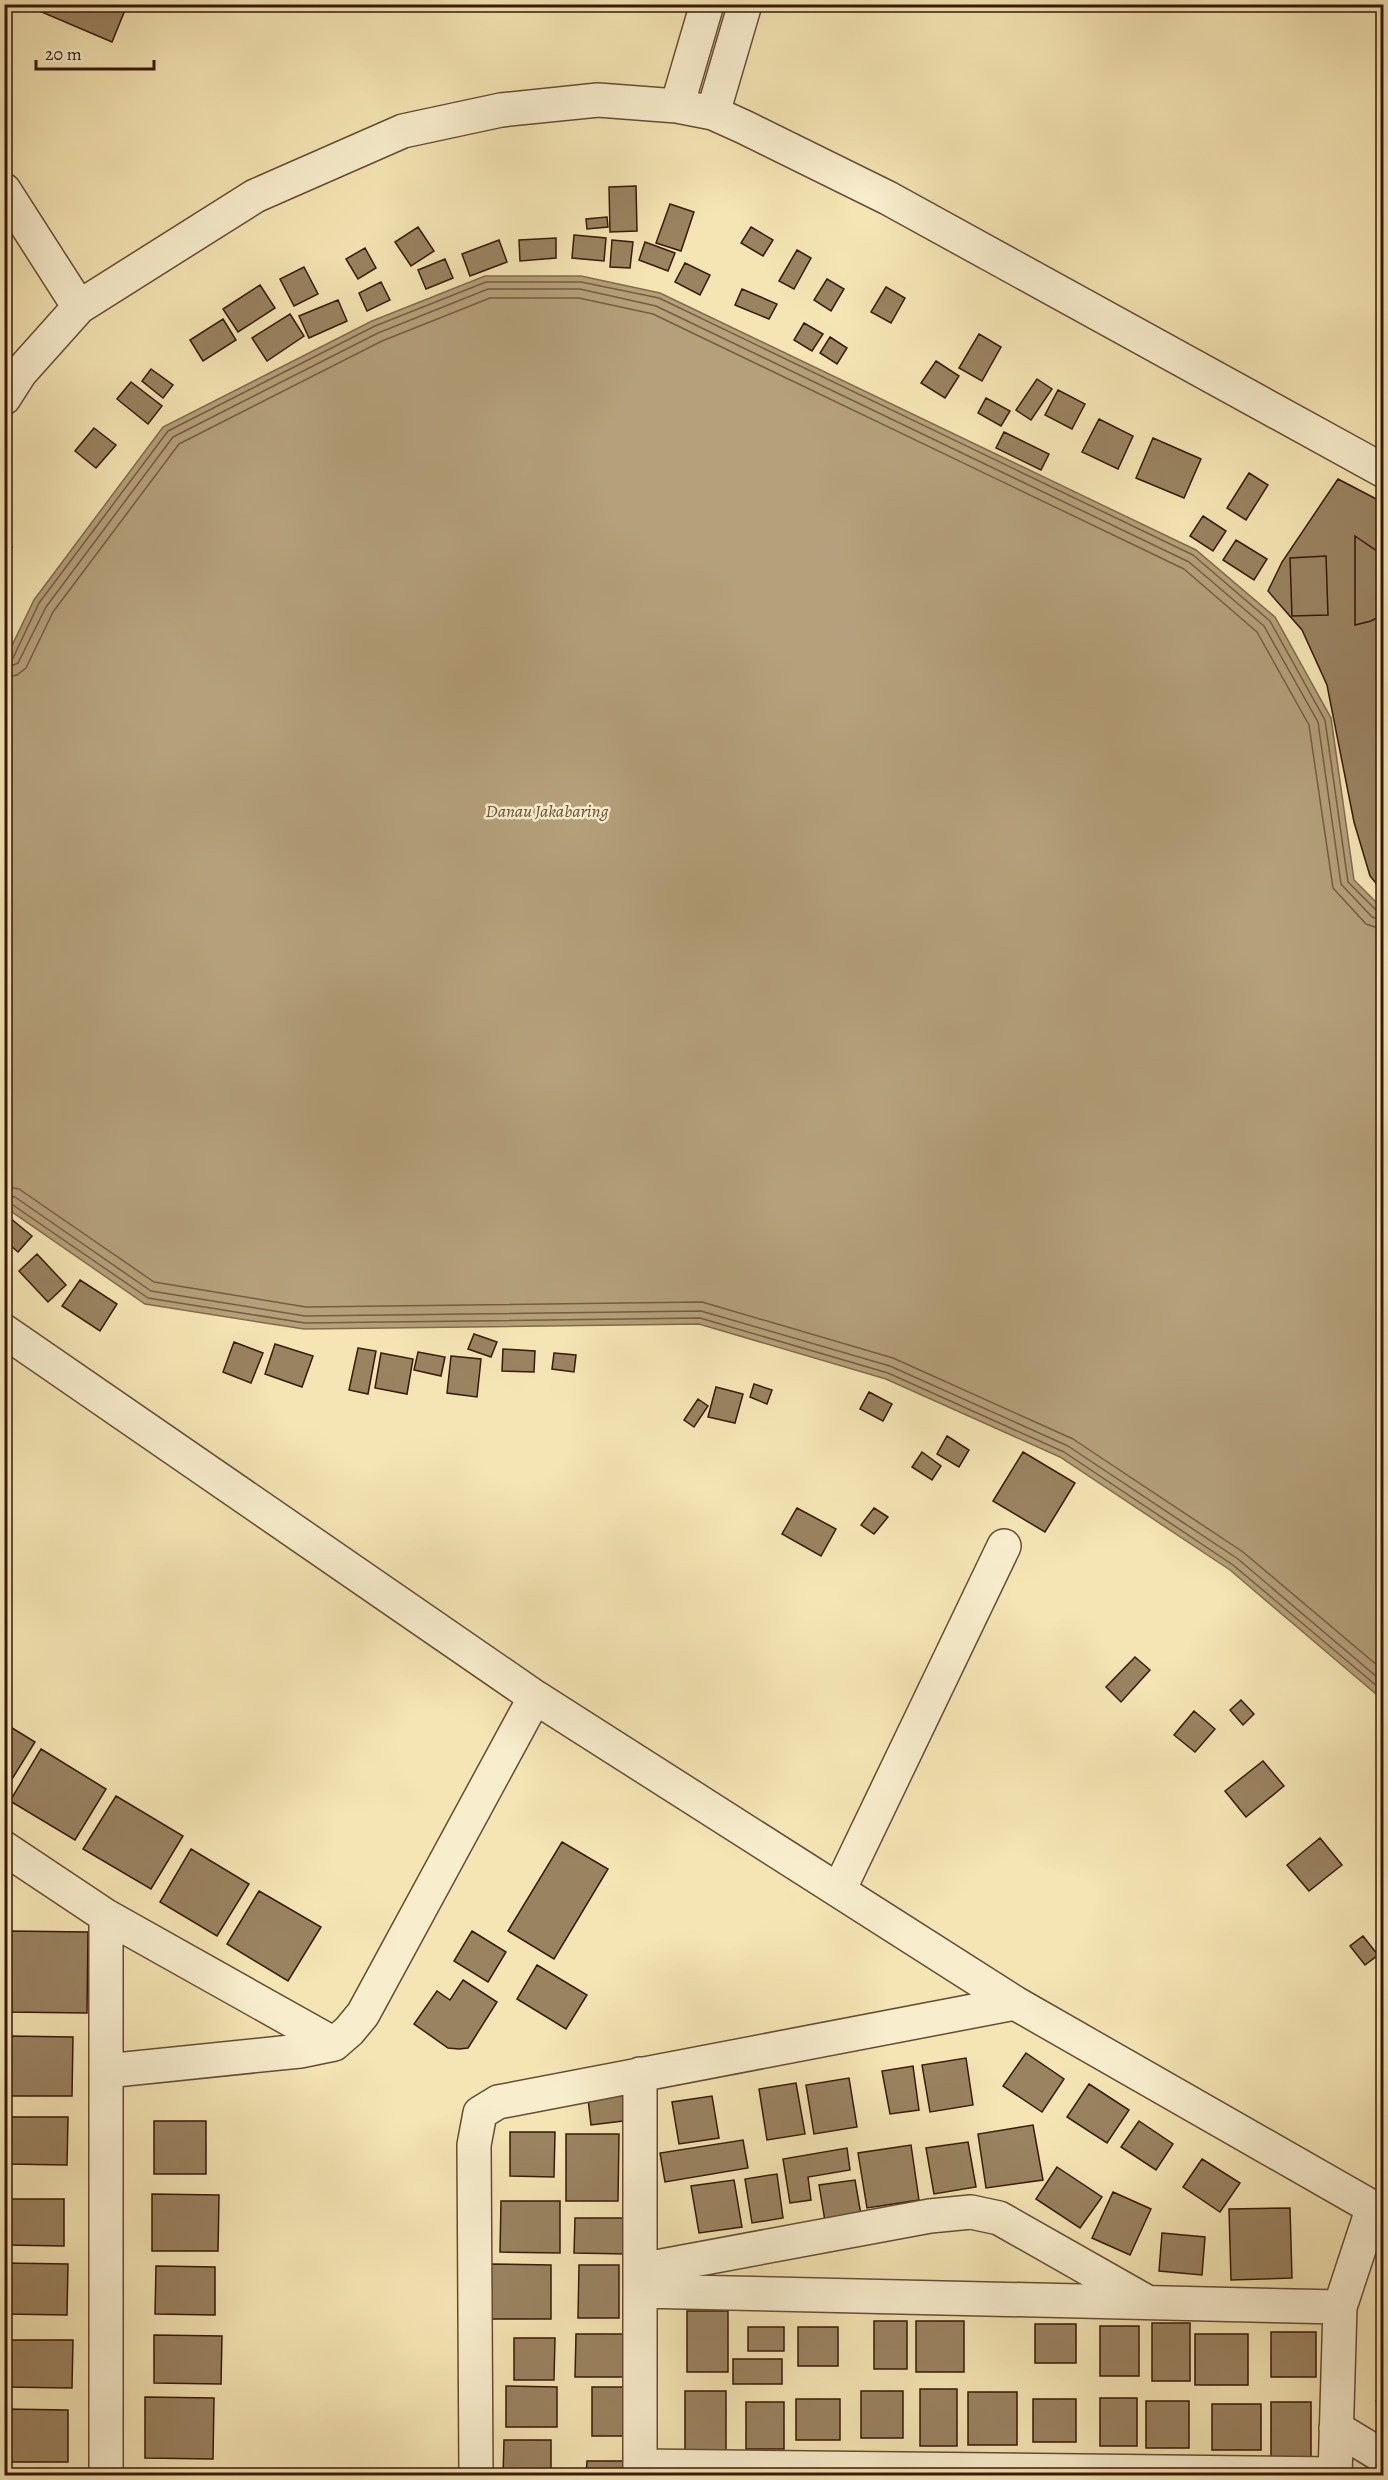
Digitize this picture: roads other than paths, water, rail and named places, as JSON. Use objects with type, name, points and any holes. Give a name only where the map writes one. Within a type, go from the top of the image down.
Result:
[{"type":"street","points":[[677,106],[707,4]]},
{"type":"street","points":[[713,114],[745,4]]},
{"type":"street","points":[[4,398],[20,373],[79,307],[255,196],[403,131],[501,110],[598,100],[677,106],[713,114],[888,198],[1383,471]]},
{"type":"street","points":[[4,190],[79,307]]},
{"type":"street","points":[[4,1330],[535,1696],[1015,2003],[1378,2210],[1340,2307],[1335,2475],[640,2471],[640,2074]]},
{"type":"street","points":[[839,1890],[1004,1546]]},
{"type":"street","points":[[106,2071],[290,2052],[334,2044],[350,2031],[363,2014],[535,1696]]},
{"type":"street","points":[[4,1848],[106,1916],[334,2044]]},
{"type":"street","points":[[106,1916],[106,2475]]},
{"type":"street","points":[[476,2475],[474,2145],[480,2113],[498,2102],[1015,2003]]},
{"type":"street","points":[[640,2280],[930,2216],[971,2212],[999,2218],[1152,2304]]},
{"type":"street","points":[[640,2280],[1152,2304],[1340,2307]]},
{"type":"street","points":[[1336,2428],[1383,2457]]},
{"type":"water","name":"Danau Jakabaring","points":[[485,276],[581,276],[660,293],[1196,550],[1275,617],[1331,718],[1354,880],[1383,909],[1383,1700],[1230,1570],[1060,1457],[886,1379],[699,1324],[304,1329],[145,1304],[5,1207],[5,660],[34,600],[163,427],[372,321]]}]
